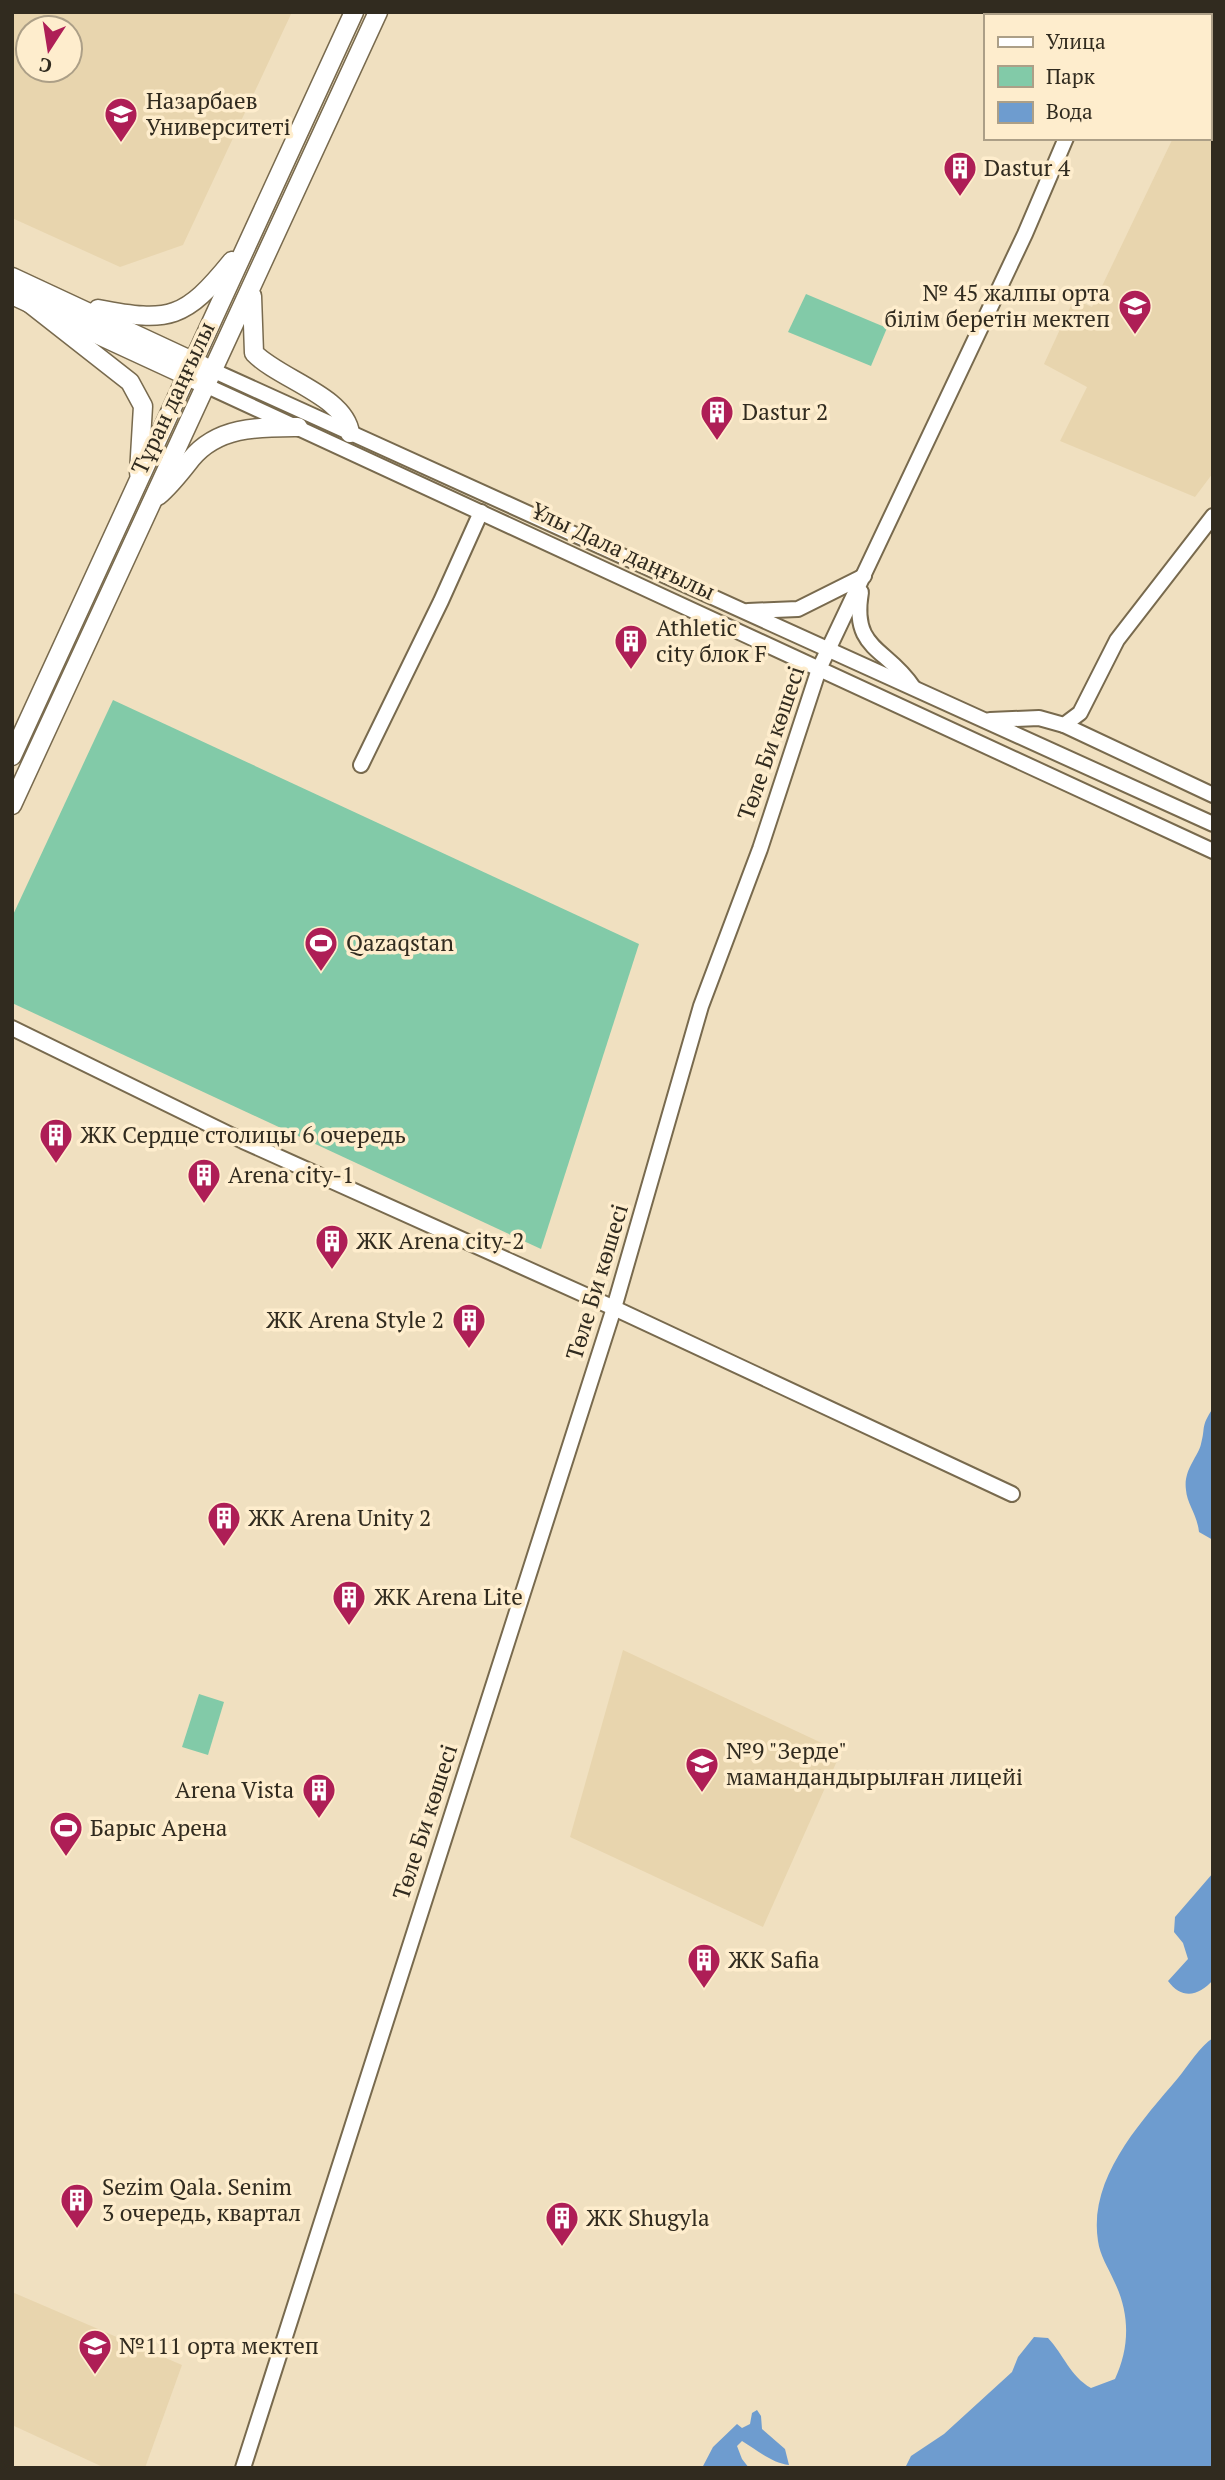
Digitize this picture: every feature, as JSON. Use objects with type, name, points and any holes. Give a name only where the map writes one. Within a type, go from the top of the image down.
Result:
[{"type":"main road","name":"Тұран даңғылы","points":[[12,756],[354,12]]},
{"type":"main road","name":"Тұран даңғылы","points":[[12,805],[378,12]]},
{"type":"main road","points":[[68,303],[144,318],[173,314],[195,304],[250,239]]},
{"type":"main road","name":"Ұлы Дала даңғылы","points":[[12,277],[68,303],[191,369]]},
{"type":"main road","points":[[252,289],[254,353],[282,375],[335,406],[349,426],[350,433]]},
{"type":"main road","points":[[20,299],[116,368],[137,393],[143,405],[138,483]]},
{"type":"main road","name":"Ұлы Дала даңғылы","points":[[20,299],[209,377]]},
{"type":"main road","points":[[152,501],[172,484],[191,458],[220,436],[251,427],[298,427]]},
{"type":"street","name":"Төле Би көшесі","points":[[243,2468],[614,1308],[701,1006],[760,849],[819,669],[1025,234],[1065,140]]},
{"type":"street","name":"Ұлы Дала даңғылы","points":[[209,377],[298,427],[1213,851]]},
{"type":"street","name":"Ұлы Дала даңғылы","points":[[209,377],[350,433],[1213,824]]},
{"type":"street","points":[[361,765],[442,601],[481,512]]},
{"type":"street","points":[[1064,725],[1080,713],[1117,640],[1213,516]]},
{"type":"street","points":[[744,611],[798,608],[864,576]]},
{"type":"street","points":[[864,576],[858,612],[861,630],[873,649],[900,667],[914,688]]},
{"type":"street","points":[[985,721],[1039,718],[1064,725],[1210,792]]},
{"type":"street","points":[[12,1028],[243,1141],[614,1308],[1012,1494]]},
{"type":"shaded area","name":"Назарбаев Университеті","points":[[12,12],[292,12],[183,245],[120,267],[12,218]]},
{"type":"shaded area","name":"№ 45 жалпы орта білім беретін мектеп","points":[[1211,125],[1213,126],[1213,473],[1195,497],[1060,441],[1087,387],[1044,364],[1074,299],[1092,307],[1172,140],[1211,140]]},
{"type":"shaded area","name":"№9 \"Зерде\" мамандандырылған лицейі","points":[[623,1650],[841,1752],[763,1927],[570,1837]]},
{"type":"shaded area","name":"№111 орта мектеп","points":[[12,2292],[182,2365],[145,2468],[105,2468],[12,2425]]},
{"type":"green space","points":[[806,294],[887,328],[871,366],[788,332]]},
{"type":"green space","name":"Qazaqstan","points":[[113,700],[639,944],[541,1249],[12,1003],[12,917]]},
{"type":"green space","points":[[199,1694],[224,1702],[208,1755],[182,1747]]},
{"type":"water","points":[[1213,1408],[1213,1540],[1199,1532],[1187,1495],[1186,1483],[1201,1444],[1205,1423]]},
{"type":"water","points":[[1213,1873],[1213,1980],[1202,1990],[1185,1993],[1168,1981],[1188,1959],[1183,1943],[1174,1932],[1175,1917]]},
{"type":"water","points":[[1213,2038],[1213,2468],[905,2468],[911,2456],[944,2434],[1012,2372],[1018,2357],[1034,2337],[1048,2338],[1072,2371],[1091,2388],[1115,2379],[1123,2355],[1126,2330],[1123,2305],[1098,2241],[1097,2218],[1101,2195],[1120,2152],[1134,2132],[1199,2051]]},
{"type":"water","points":[[757,2410],[761,2416],[762,2429],[785,2449],[789,2465],[771,2459],[742,2441],[737,2446],[749,2468],[702,2468],[713,2447],[737,2424],[742,2428],[750,2424],[752,2413]]},
{"type":"place","name":"Назарбаев Университеті","points":[[121,144]]},
{"type":"place","name":"Dastur 4","points":[[960,198]]},
{"type":"place","name":"№ 45 жалпы орта білім беретін мектеп","points":[[1135,336]]},
{"type":"place","name":"Dastur 2","points":[[717,442]]},
{"type":"place","name":"Athletic city блок F","points":[[631,671]]},
{"type":"place","name":"Qazaqstan","points":[[321,973]]},
{"type":"place","name":"ЖК Сердце столицы 6 очередь","points":[[56,1165]]},
{"type":"place","name":"Arena city-1","points":[[204,1205]]},
{"type":"place","name":"ЖК Arena city-2","points":[[332,1271]]},
{"type":"place","name":"ЖК Arena Style 2","points":[[469,1350]]},
{"type":"place","name":"ЖК Arena Unity 2","points":[[224,1548]]},
{"type":"place","name":"ЖК Arena Lite","points":[[349,1627]]},
{"type":"place","name":"№9 \"Зерде\" мамандандырылған лицейі","points":[[702,1794]]},
{"type":"place","name":"Arena Vista","points":[[319,1820]]},
{"type":"place","name":"Барыс Арена","points":[[66,1858]]},
{"type":"place","name":"ЖК Safia","points":[[704,1990]]},
{"type":"place","name":"Sezim Qala. Senim 3 очередь, квартал","points":[[77,2230]]},
{"type":"place","name":"ЖК Shugyla","points":[[562,2248]]},
{"type":"place","name":"№111 орта мектеп","points":[[95,2376]]}]
